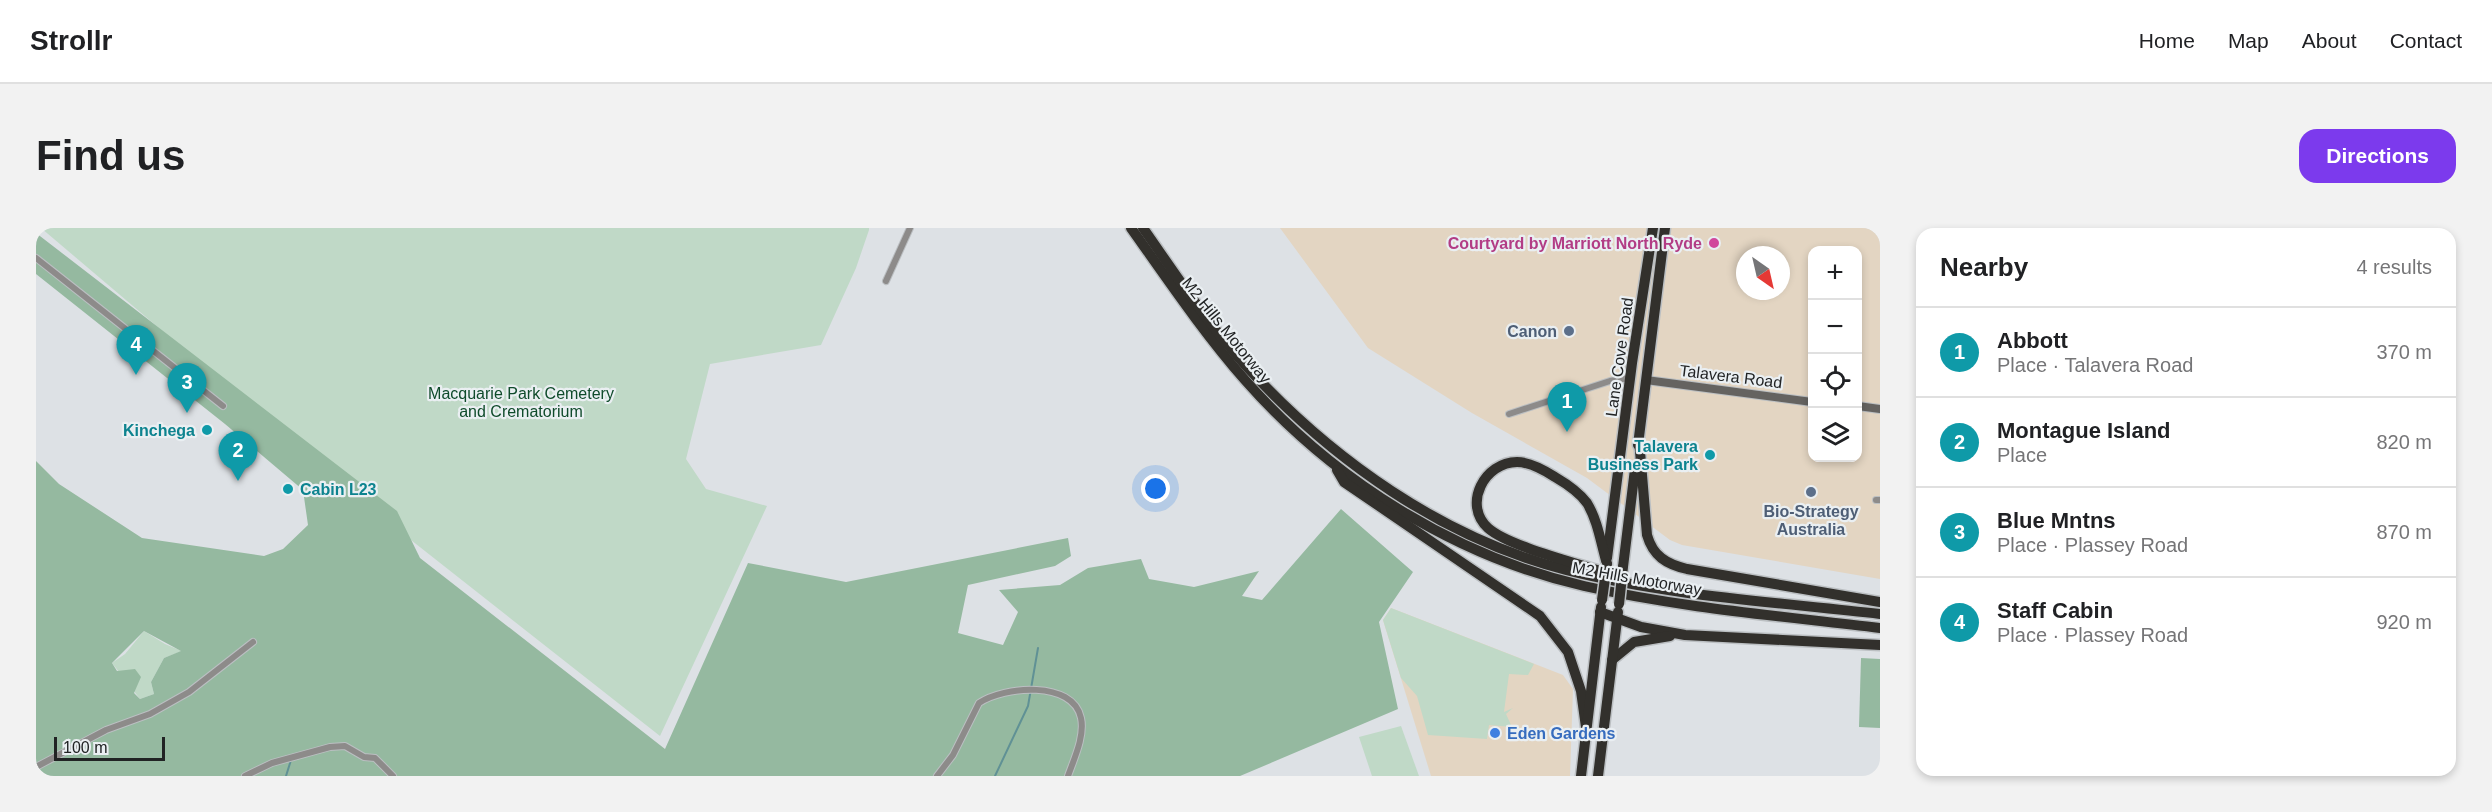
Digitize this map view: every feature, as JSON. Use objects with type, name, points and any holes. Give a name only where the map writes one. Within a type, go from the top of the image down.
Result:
[{"type":"highway","name":"M2 Hills Motorway","points":[[1131,228],[1198,321],[1240,374],[1293,429],[1334,465],[1416,519],[1472,547],[1568,581],[1654,600],[1880,628]]},
{"type":"highway","name":"M2 Hills Motorway","points":[[1143,228],[1245,364],[1273,394],[1340,454],[1384,487],[1473,535],[1539,562],[1623,581],[1880,614]]},
{"type":"highway","name":"Lane Cove Road","points":[[1581,776],[1629,378],[1653,228]]},
{"type":"highway","name":"Lane Cove Road","points":[[1598,776],[1665,228]]},
{"type":"highway","points":[[1629,378],[1646,381]]},
{"type":"highway","points":[[1639,438],[1647,535],[1652,549],[1665,561],[1687,569],[1880,602]]},
{"type":"highway","points":[[1606,564],[1595,518],[1587,504],[1571,487],[1529,464],[1519,462],[1497,467],[1484,479],[1478,493],[1479,514],[1492,532],[1609,573],[1623,581]]},
{"type":"highway","points":[[1334,465],[1344,482],[1540,616],[1568,652],[1581,691],[1587,727]]},
{"type":"highway","points":[[1601,606],[1618,618],[1641,627],[1685,634],[1880,645]]},
{"type":"highway","points":[[1612,660],[1634,642],[1685,634]]},
{"type":"main road","name":"Talavera Road","points":[[1646,381],[1808,401]]},
{"type":"main road","points":[[1862,407],[1880,409]]},
{"type":"street","points":[[886,281],[910,228]]},
{"type":"street","points":[[36,258],[223,406]]},
{"type":"street","points":[[1509,414],[1610,381],[1629,378]]},
{"type":"street","points":[[36,767],[106,730],[150,714],[189,692],[254,642]]},
{"type":"street","points":[[937,776],[953,755],[979,703],[996,695],[1051,690],[1065,697],[1078,709],[1081,717],[1078,746],[1068,776]]},
{"type":"street","points":[[245,776],[286,759],[345,746],[364,757],[375,758],[393,776]]},
{"type":"shaded area","points":[[1280,228],[1880,228],[1880,579],[1682,545],[1670,540],[1587,478],[1472,413],[1368,348]]},
{"type":"shaded area","name":"Eden Gardens","points":[[1391,608],[1563,675],[1573,689],[1570,776],[1431,776],[1383,620]]},
{"type":"green space","name":"Macquarie Park Cemetery and Crematorium","points":[[41,228],[869,228],[869,230],[856,268],[821,345],[710,364],[686,459],[706,489],[767,506],[660,736],[383,518]]},
{"type":"green space","points":[[36,233],[397,511],[420,558],[665,749],[748,563],[846,582],[1068,538],[1071,556],[1055,566],[968,585],[958,633],[1003,645],[1018,612],[999,590],[1060,585],[1088,568],[1141,559],[1149,579],[1194,587],[1259,571],[1242,596],[1262,600],[1341,509],[1413,572],[1379,622],[1398,709],[1240,776],[36,776],[36,461],[59,484],[142,538],[264,556],[283,549],[308,525],[303,490],[225,424],[36,274]],"holes":[[[144,631],[181,651],[164,658],[151,682],[154,694],[140,699],[134,693],[141,677],[135,669],[117,671],[112,663]]]},
{"type":"green space","points":[[1391,608],[1534,664],[1528,675],[1509,674],[1504,712],[1513,708],[1506,714],[1512,727],[1489,725],[1487,739],[1428,735],[1417,696],[1401,678],[1383,620]]},
{"type":"green space","points":[[144,631],[182,651],[164,658],[151,682],[154,694],[140,699],[112,663],[125,654]]},
{"type":"green space","points":[[1861,658],[1880,659],[1880,728],[1859,727]]},
{"type":"green space","points":[[1401,726],[1419,776],[1372,776],[1359,737]]},
{"type":"waterway","points":[[995,776],[1028,706],[1038,648]]},
{"type":"waterway","points":[[286,776],[291,760]]},
{"type":"place","name":"Courtyard by Marriott North Ryde","points":[[1714,243]]},
{"type":"place","name":"Canon","points":[[1569,331]]},
{"type":"place","name":"Staff Cabin","points":[[136,375]]},
{"type":"place","name":"Blue Mntns","points":[[187,413]]},
{"type":"place","name":"Kinchega","points":[[207,430]]},
{"type":"place","name":"Abbott","points":[[1567,432]]},
{"type":"place","name":"Talavera Business Park","points":[[1710,455]]},
{"type":"place","name":"Montague Island","points":[[238,481]]},
{"type":"place","name":"Cabin L23","points":[[288,489]]},
{"type":"place","name":"Bio-Strategy Australia","points":[[1811,492]]},
{"type":"place","name":"Eden Gardens","points":[[1495,733]]}]
